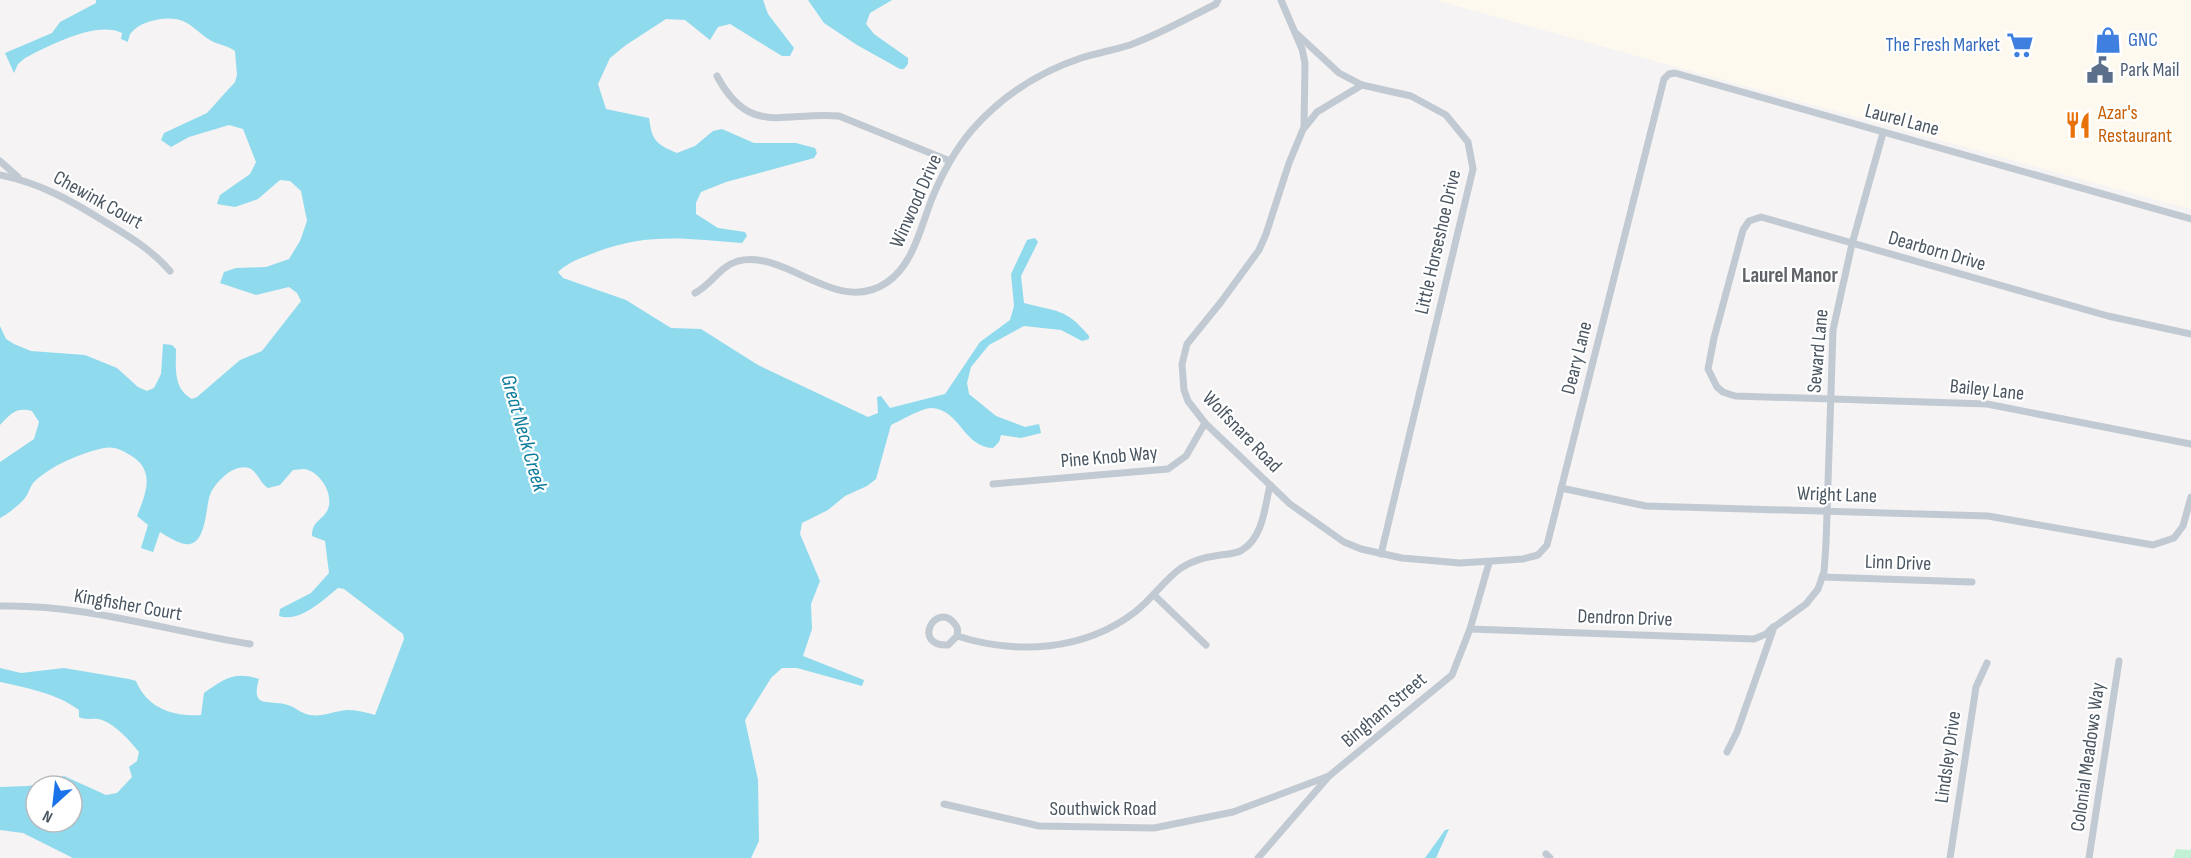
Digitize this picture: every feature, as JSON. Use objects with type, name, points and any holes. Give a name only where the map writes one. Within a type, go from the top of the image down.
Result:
[{"type":"street","name":"Winwood Drive","points":[[695,293],[708,285],[728,265],[743,260],[771,264],[812,282],[840,290],[865,291],[885,284],[896,275],[909,257],[932,198],[950,161],[972,130],[990,112],[1034,79],[1081,58],[1129,45],[1167,29],[1216,4],[1218,0]]},
{"type":"street","name":"Wolfsnare Road","points":[[1281,0],[1296,33],[1305,63],[1304,128],[1289,163],[1259,250],[1221,303],[1194,334],[1183,353],[1184,390],[1188,401],[1205,423],[1270,485],[1298,510],[1334,536],[1362,549],[1428,561],[1489,563],[1510,561]]},
{"type":"street","name":"Little Horseshoe Drive","points":[[1296,33],[1339,73],[1362,85],[1411,96],[1446,115],[1468,142],[1473,169],[1381,554]]},
{"type":"street","name":"Laurel Lane","points":[[1649,138],[1664,79],[1675,73],[2191,219]]},
{"type":"street","points":[[717,76],[733,100],[750,114],[771,118],[821,114],[839,116],[950,161]]},
{"type":"street","points":[[1304,128],[1317,112],[1362,85]]},
{"type":"street","name":"Seward Lane","points":[[1822,578],[1827,512],[1834,323],[1852,244],[1883,132]]},
{"type":"street","name":"Deary Lane","points":[[1510,561],[1533,557],[1543,551],[1547,545],[1649,138]]},
{"type":"street","points":[[0,161],[23,180]]},
{"type":"street","name":"Chewink Court","points":[[0,175],[23,180],[70,200],[145,246],[170,271]]},
{"type":"street","name":"Dearborn Drive","points":[[1726,293],[1743,230],[1755,218],[1761,217],[2108,316],[2191,334]]},
{"type":"street","name":"Bailey Lane","points":[[1726,293],[1708,369],[1717,387],[1727,394],[1776,398],[1987,404],[2191,444]]},
{"type":"street","name":"Pine Knob Way","points":[[993,484],[1168,469],[1186,456],[1205,423]]},
{"type":"street","points":[[957,636],[1002,646],[1047,646],[1070,643],[1116,626],[1185,566],[1204,558],[1236,553],[1249,545],[1259,530],[1270,485]]},
{"type":"street","name":"Wright Lane","points":[[1561,488],[1646,506],[1988,516],[2153,545],[2174,538],[2183,526],[2191,497]]},
{"type":"street","name":"Bingham Street","points":[[1258,858],[1329,776],[1452,675],[1470,629],[1489,563]]},
{"type":"street","name":"Linn Drive","points":[[1822,578],[1972,582]]},
{"type":"street","name":"Dendron Drive","points":[[1470,629],[1754,639],[1766,634],[1806,604],[1818,589],[1822,578]]},
{"type":"street","points":[[1154,595],[1206,645]]},
{"type":"street","name":"Kingfisher Court","points":[[0,606],[75,611],[250,644]]},
{"type":"street","points":[[940,617],[948,618],[956,624],[957,636],[948,645],[941,645],[933,642],[928,634],[929,627],[934,620],[940,617]]},
{"type":"street","points":[[1727,752],[1737,732],[1774,627]]},
{"type":"street","name":"Colonial Meadows Way","points":[[2090,858],[2119,661]]},
{"type":"street","name":"Lindsley Drive","points":[[1950,858],[1976,687],[1987,663]]},
{"type":"street","name":"Southwick Road","points":[[944,804],[1039,826],[1154,828],[1233,812],[1329,776]]},
{"type":"shaded area","points":[[1435,0],[2191,0],[2191,209],[2127,192]]},
{"type":"green space","points":[[2176,849],[2191,850],[2191,858],[2173,858]]},
{"type":"water","name":"Great Neck Creek","points":[[96,0],[763,0],[768,14],[794,48],[790,56],[782,56],[730,24],[718,27],[710,40],[685,20],[666,19],[610,58],[598,84],[606,109],[649,118],[656,141],[677,153],[695,146],[713,131],[722,129],[754,143],[796,143],[815,148],[817,153],[814,158],[726,182],[701,192],[696,203],[696,214],[718,228],[745,232],[747,236],[742,243],[668,239],[632,242],[580,259],[558,272],[563,278],[626,300],[671,328],[701,329],[758,365],[868,417],[878,413],[877,397],[881,396],[890,408],[945,394],[980,342],[1010,320],[1014,306],[1011,274],[1027,240],[1035,238],[1038,242],[1021,276],[1024,303],[1060,312],[1074,320],[1089,336],[1089,339],[1082,341],[1061,330],[1024,326],[989,345],[971,367],[967,383],[969,394],[996,416],[1025,427],[1039,424],[1041,433],[1021,438],[1001,435],[999,442],[993,448],[975,441],[941,410],[931,408],[922,410],[891,425],[876,479],[867,486],[845,496],[828,510],[802,523],[800,534],[820,581],[811,604],[812,629],[803,656],[864,680],[862,686],[797,668],[782,668],[771,678],[745,720],[758,780],[759,841],[751,858],[73,858],[25,834],[84,834],[84,785],[106,795],[117,793],[132,777],[129,767],[137,761],[139,752],[107,722],[79,717],[79,710],[51,695],[0,682],[0,668],[21,673],[64,668],[129,679],[136,681],[147,698],[154,704],[162,709],[181,714],[201,715],[204,693],[224,680],[243,676],[259,679],[257,695],[259,699],[288,705],[310,715],[347,710],[375,715],[404,639],[403,634],[344,589],[338,588],[303,613],[287,617],[279,616],[280,609],[311,593],[329,573],[325,541],[312,536],[312,531],[328,509],[329,496],[324,483],[309,470],[293,470],[280,485],[268,488],[249,468],[244,467],[231,471],[211,492],[203,527],[196,541],[190,544],[181,543],[160,532],[153,552],[141,548],[148,525],[137,516],[146,491],[146,475],[138,461],[115,448],[104,448],[86,453],[49,470],[31,485],[20,503],[0,518],[0,462],[34,439],[39,422],[32,411],[21,410],[14,412],[0,425],[0,326],[6,339],[14,344],[31,351],[85,355],[117,368],[138,387],[147,391],[154,388],[161,374],[163,344],[172,345],[176,349],[176,371],[181,390],[192,399],[240,360],[262,351],[301,301],[297,293],[289,287],[256,295],[220,283],[224,272],[236,268],[266,267],[289,259],[300,241],[307,221],[301,191],[290,181],[280,180],[258,199],[235,207],[217,204],[220,195],[250,174],[256,162],[243,129],[229,125],[189,137],[171,147],[161,140],[164,133],[207,113],[235,82],[237,75],[235,51],[210,40],[183,21],[163,19],[141,25],[131,33],[128,42],[121,39],[122,33],[112,30],[86,32],[73,36],[25,58],[18,64],[14,73],[5,53],[52,33],[60,22],[96,3]]},
{"type":"water","points":[[808,0],[892,0],[870,13],[866,24],[874,34],[908,58],[908,64],[904,69],[900,69],[857,45],[824,23]]},
{"type":"water","points":[[24,786],[24,834],[0,830],[0,787]]},
{"type":"water","points":[[1449,829],[1436,858],[1425,858],[1445,830]]},
{"type":"place","name":"GNC","points":[[2108,40]]},
{"type":"place","name":"The Fresh Market","points":[[2020,45]]},
{"type":"place","name":"Park Mail","points":[[2100,70]]},
{"type":"place","name":"Azar's Restaurant","points":[[2078,125]]},
{"type":"district","name":"Laurel Manor","points":[[1790,275]]}]
